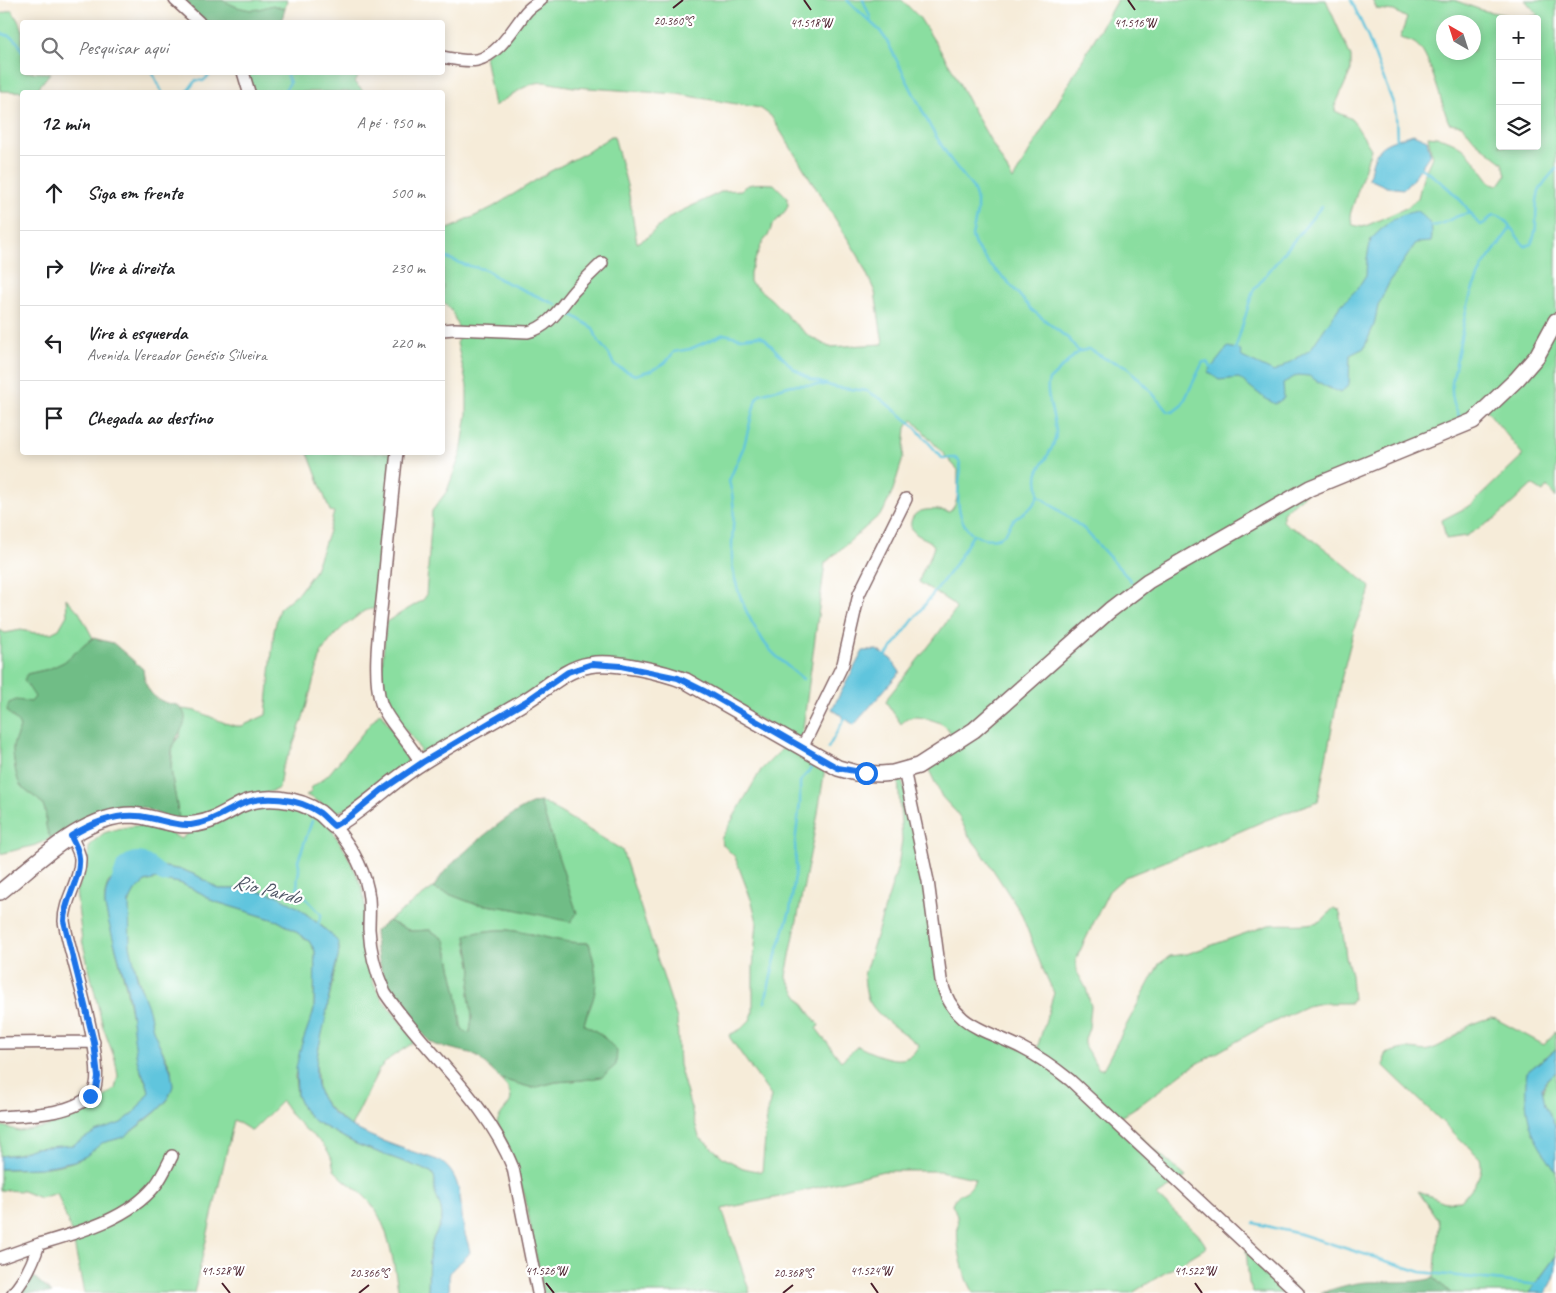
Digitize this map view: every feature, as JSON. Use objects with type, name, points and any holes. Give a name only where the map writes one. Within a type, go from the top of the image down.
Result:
[{"type":"main road","points":[[0,892],[71,836],[103,820],[124,816],[141,816],[179,825],[194,825],[219,817],[247,802],[270,799],[288,801],[312,809],[320,813],[334,826],[349,817],[382,790],[421,763],[528,700],[568,672],[585,666],[600,664],[629,667],[672,676],[686,681],[838,768],[856,773],[887,773],[918,766],[974,730],[1110,610],[1148,581],[1310,488],[1473,421],[1518,379],[1536,356],[1556,321]]},
{"type":"street","points":[[175,0],[196,20]]},
{"type":"street","points":[[445,57],[471,61],[487,56],[498,47],[528,11],[541,0]]},
{"type":"street","points":[[244,75],[248,90]]},
{"type":"street","points":[[445,330],[528,332],[538,329],[562,308],[574,291],[602,262]]},
{"type":"street","points":[[397,455],[381,610],[379,696],[384,710],[411,746],[421,763]]},
{"type":"street","points":[[813,754],[843,664],[859,594],[906,499]]},
{"type":"street","points":[[904,770],[928,881],[941,980],[946,996],[952,1006],[970,1024],[1023,1048],[1050,1064],[1070,1080],[1298,1293]]},
{"type":"street","points":[[334,826],[342,835],[358,861],[365,879],[369,898],[371,949],[376,971],[385,993],[486,1117],[508,1155],[513,1168],[538,1293]]},
{"type":"street","points":[[0,1118],[59,1110],[75,1105],[90,1096],[96,1088],[98,1077],[94,1042],[64,921],[66,907],[80,858],[71,836]]},
{"type":"street","points":[[0,1044],[94,1042]]},
{"type":"street","points":[[0,1258],[106,1221],[128,1209],[146,1195],[156,1184],[172,1156]]},
{"type":"street","points":[[13,1293],[28,1273],[34,1261],[38,1244]]},
{"type":"green space","points":[[184,0],[222,0],[237,7],[251,10],[273,5],[285,9],[282,20],[200,20]]},
{"type":"green space","points":[[222,0],[287,0],[285,9],[273,6],[248,10]]},
{"type":"green space","points":[[536,0],[902,0],[919,17],[951,67],[1013,180],[1117,0],[1326,0],[1351,57],[1351,70],[1335,106],[1335,111],[1352,119],[1371,149],[1350,215],[1353,225],[1362,227],[1408,207],[1418,198],[1423,177],[1432,157],[1428,136],[1450,141],[1458,145],[1472,157],[1491,183],[1499,185],[1506,175],[1503,163],[1475,141],[1462,125],[1449,123],[1428,61],[1418,46],[1400,38],[1407,18],[1394,11],[1377,9],[1372,0],[1454,0],[1481,10],[1507,15],[1496,15],[1496,150],[1541,150],[1541,15],[1538,15],[1525,0],[1556,0],[1556,498],[1547,486],[1543,492],[1532,485],[1496,518],[1466,536],[1446,539],[1442,520],[1471,505],[1523,455],[1484,407],[1473,419],[1322,480],[1283,512],[1283,521],[1286,524],[1324,548],[1370,587],[1355,626],[1341,680],[1318,801],[1125,877],[1109,891],[1076,959],[1077,972],[1086,988],[1091,1006],[1085,1047],[1099,1069],[1103,1069],[1159,964],[1170,956],[1187,954],[1269,925],[1317,922],[1324,919],[1334,908],[1339,911],[1341,917],[1346,957],[1351,974],[1353,1000],[1351,1003],[1322,1003],[1307,1006],[1253,1032],[1185,1071],[1119,1118],[1186,1177],[1157,1196],[1198,1234],[1207,1247],[1132,1293],[974,1293],[962,1262],[958,1243],[957,1219],[952,1204],[957,1197],[970,1188],[975,1178],[939,1171],[883,1171],[722,1209],[750,1293],[543,1293],[525,1197],[505,1139],[497,1123],[511,1099],[501,1079],[533,1088],[556,1082],[583,1080],[602,1035],[584,1024],[594,994],[596,980],[589,943],[568,942],[508,930],[493,930],[469,934],[466,937],[472,970],[469,994],[472,1017],[470,1032],[468,1033],[464,1032],[461,1026],[457,993],[445,940],[430,930],[411,931],[388,921],[433,888],[472,903],[514,909],[577,913],[540,802],[545,803],[622,850],[677,1019],[679,1065],[699,1137],[724,1158],[743,1168],[762,1172],[767,1116],[771,1096],[729,1035],[741,1029],[750,1020],[753,1013],[753,968],[757,922],[752,902],[735,857],[723,845],[721,839],[761,770],[784,747],[825,768],[817,819],[786,976],[818,1024],[819,1026],[816,1028],[841,1061],[858,1046],[875,1054],[903,1059],[910,1056],[919,1045],[885,1019],[873,1007],[865,988],[864,975],[898,866],[902,840],[898,778],[901,776],[921,854],[938,981],[963,1020],[1035,1055],[1054,993],[1021,913],[981,851],[969,836],[957,813],[942,797],[928,768],[953,741],[950,731],[940,723],[915,717],[901,724],[886,702],[956,609],[953,604],[919,582],[934,546],[930,541],[915,533],[911,523],[913,517],[921,511],[938,510],[949,512],[953,508],[958,493],[958,470],[913,420],[906,428],[903,458],[893,490],[883,512],[825,563],[802,736],[799,738],[670,677],[592,666],[417,768],[419,748],[393,714],[388,704],[384,693],[382,669],[386,622],[423,600],[426,596],[432,511],[447,491],[461,453],[467,414],[467,386],[457,343],[459,330],[452,311],[445,303],[445,230],[493,207],[549,172],[614,136],[628,189],[637,243],[646,238],[671,216],[723,191],[741,190],[752,184],[774,184],[787,197],[788,205],[762,243],[750,272],[750,282],[772,300],[809,336],[829,347],[883,344],[875,292],[859,257],[771,116],[760,108],[677,94],[574,87],[544,82],[535,83],[523,88],[494,106],[485,56]]},
{"type":"green space","points":[[12,10],[20,24],[20,75],[48,75],[38,90],[0,91],[0,14]]},
{"type":"green space","points":[[248,75],[356,75],[358,78],[354,82],[362,90],[254,90]]},
{"type":"green space","points":[[309,455],[392,455],[376,608],[364,611],[343,627],[322,651],[303,718],[282,768],[279,788],[254,796],[217,815],[179,820],[171,770],[173,744],[180,736],[182,709],[197,711],[235,726],[242,726],[266,715],[274,631],[279,609],[299,592],[314,572],[334,512],[330,511]]},
{"type":"green space","points":[[66,598],[79,612],[93,638],[64,662],[49,669],[27,674],[36,697],[11,716],[17,720],[20,727],[13,749],[18,780],[24,789],[43,805],[48,834],[51,838],[36,845],[0,854],[0,630],[5,633],[21,630],[35,633],[51,633],[59,629],[67,615]]},
{"type":"green space","points":[[93,638],[113,643],[143,669],[146,684],[152,694],[169,704],[177,705],[185,715],[185,721],[175,741],[171,755],[179,820],[163,816],[142,807],[123,809],[51,838],[48,834],[43,805],[24,789],[18,780],[13,749],[20,727],[7,710],[9,703],[16,700],[31,702],[35,697],[24,680],[27,674],[49,669],[64,662]]},
{"type":"green space","points":[[380,712],[410,755],[406,764],[347,809],[337,812],[332,816],[324,809],[321,803],[306,795],[312,792],[311,788],[328,775]]},
{"type":"green space","points":[[540,802],[577,913],[571,922],[514,909],[472,903],[433,888],[444,872],[490,831],[518,811]]},
{"type":"green space","points":[[257,803],[294,805],[329,825],[347,854],[363,890],[365,905],[365,951],[373,982],[382,999],[416,1041],[390,1058],[379,1069],[351,1127],[329,1108],[322,1099],[318,1090],[316,1062],[339,949],[338,942],[300,909],[277,895],[246,889],[218,889],[198,876],[183,870],[137,863],[124,869],[108,883],[105,894],[105,907],[126,987],[137,1059],[149,1092],[134,1113],[121,1123],[73,1146],[34,1148],[18,1154],[0,1156],[0,1125],[19,1131],[45,1127],[82,1115],[115,1089],[118,1076],[115,1059],[103,1027],[82,940],[76,891],[87,867],[89,847],[104,833],[133,826],[155,825],[181,839],[190,832],[203,829]]},
{"type":"green space","points":[[156,879],[180,883],[213,901],[278,921],[309,941],[315,951],[314,1010],[295,1076],[297,1095],[303,1109],[314,1121],[356,1144],[433,1174],[442,1216],[430,1248],[428,1293],[399,1293],[390,1245],[376,1211],[365,1197],[334,1170],[329,1153],[294,1118],[282,1101],[252,1131],[234,1120],[194,1293],[84,1293],[72,1234],[57,1193],[40,1198],[23,1191],[0,1190],[0,1169],[55,1166],[76,1160],[103,1142],[126,1135],[154,1114],[168,1099],[171,1069],[153,1031],[128,935],[128,915],[131,898],[140,886]]},
{"type":"green space","points":[[388,921],[411,931],[430,930],[445,940],[457,993],[461,1026],[468,1033],[470,1032],[472,1017],[469,994],[472,970],[466,936],[488,931],[508,930],[568,942],[589,943],[593,958],[596,987],[584,1024],[602,1035],[617,1051],[616,1065],[602,1077],[556,1082],[533,1088],[501,1079],[479,1058],[470,1053],[436,1045],[429,1041],[386,987],[376,950],[375,931]]},
{"type":"green space","points":[[1491,1018],[1544,1045],[1556,1031],[1556,1049],[1527,1072],[1535,1137],[1556,1172],[1556,1256],[1529,1293],[1451,1293],[1434,1278],[1438,1220],[1418,1191],[1445,1202],[1461,1201],[1473,1187],[1479,1176],[1481,1170],[1480,1158],[1384,1066],[1385,1054],[1404,1049],[1425,1051],[1432,1049],[1440,1046],[1473,1024]]},
{"type":"green space","points":[[1556,1072],[1556,1127],[1544,1105],[1543,1092],[1549,1078]]},
{"type":"green space","points":[[1246,1249],[1301,1293],[1253,1293],[1249,1283]]},
{"type":"green space","points":[[34,1277],[52,1293],[8,1293]]},
{"type":"green space","points":[[1434,1278],[1451,1293],[1321,1293],[1361,1283],[1409,1282]]},
{"type":"water","points":[[1413,134],[1427,140],[1430,154],[1404,189],[1387,187],[1369,179],[1374,158],[1381,147]]},
{"type":"water","points":[[1417,211],[1430,224],[1432,232],[1431,242],[1416,243],[1389,283],[1378,306],[1374,325],[1364,348],[1350,355],[1349,385],[1340,393],[1309,376],[1298,375],[1283,383],[1284,398],[1275,404],[1239,378],[1219,380],[1208,372],[1228,347],[1240,350],[1242,357],[1274,372],[1310,350],[1340,306],[1357,289],[1366,275],[1371,239],[1389,222],[1404,214]]},
{"type":"water","points":[[877,650],[891,659],[900,672],[854,725],[832,709],[863,651]]},
{"type":"water","points":[[137,863],[183,870],[198,876],[218,889],[246,889],[277,895],[300,909],[338,942],[338,958],[317,1055],[316,1081],[318,1089],[325,1103],[336,1116],[352,1126],[370,1136],[440,1161],[448,1167],[457,1183],[470,1252],[450,1273],[449,1293],[428,1293],[430,1248],[442,1216],[433,1174],[356,1144],[314,1121],[303,1109],[297,1095],[296,1068],[301,1046],[314,1010],[315,951],[309,941],[278,921],[213,901],[180,883],[156,879],[145,882],[135,891],[129,902],[130,945],[138,981],[149,1010],[153,1030],[171,1071],[173,1086],[168,1099],[159,1109],[124,1137],[102,1143],[86,1156],[74,1161],[41,1168],[0,1169],[0,1156],[18,1154],[34,1148],[73,1145],[95,1132],[121,1123],[134,1113],[149,1092],[137,1060],[127,988],[105,907],[106,890],[112,879]]},
{"type":"water","points":[[1556,1049],[1556,1072],[1546,1081],[1542,1088],[1545,1105],[1556,1127],[1556,1172],[1532,1131],[1526,1105],[1526,1088],[1527,1072]]},
{"type":"water","points":[[1556,1256],[1555,1276],[1546,1293],[1529,1293]]},
{"type":"waterway","points":[[847,0],[880,31],[887,41],[931,128],[950,159],[973,188],[977,200],[977,212],[972,236],[975,245],[990,265],[1008,282],[1032,310],[1070,340],[1079,352]]},
{"type":"waterway","points":[[863,0],[871,19]]},
{"type":"waterway","points":[[1351,0],[1367,35],[1393,103],[1396,115],[1397,142]]},
{"type":"waterway","points":[[0,33],[14,39],[20,47]]},
{"type":"waterway","points":[[154,75],[161,90]]},
{"type":"waterway","points":[[188,90],[196,80],[203,81],[210,75]]},
{"type":"waterway","points":[[285,90],[290,83],[287,75]]},
{"type":"waterway","points":[[1418,167],[1448,188],[1463,203],[1480,225],[1493,215],[1503,218],[1525,246],[1531,244],[1534,238],[1536,205],[1540,189],[1556,169]]},
{"type":"waterway","points":[[1235,350],[1253,291],[1322,206]]},
{"type":"waterway","points":[[1429,226],[1440,224],[1461,215],[1472,214]]},
{"type":"waterway","points":[[1460,418],[1453,401],[1452,383],[1466,311],[1473,288],[1483,266],[1510,229]]},
{"type":"waterway","points":[[445,257],[465,265],[487,270],[499,279],[557,305]]},
{"type":"waterway","points":[[564,310],[593,328],[598,341],[609,354],[614,365],[635,375],[652,370],[665,363],[674,352],[690,349],[724,334],[741,338],[759,336],[764,338],[793,368],[810,379],[834,387],[867,391],[881,399],[914,426],[942,458],[955,458],[959,461],[961,469],[958,500],[963,523],[972,533],[988,539],[1001,537],[1012,522],[1031,507],[1038,496],[1038,473],[1052,448],[1056,432],[1048,391],[1049,380],[1078,352],[1089,349],[1106,359],[1126,366],[1149,389],[1167,411],[1173,412],[1182,405],[1203,362],[1207,362],[1211,367],[1214,367]]},
{"type":"waterway","points":[[803,679],[782,662],[768,647],[752,623],[742,601],[733,567],[734,510],[729,481],[744,446],[756,399],[760,394],[792,385],[824,385]]},
{"type":"waterway","points":[[1038,495],[1084,529],[1131,581]]},
{"type":"waterway","points":[[885,657],[952,569],[973,535]]},
{"type":"waterway","points":[[828,748],[846,716]]},
{"type":"waterway","points":[[765,1002],[776,955],[790,911],[796,868],[795,843],[800,802],[800,782],[816,762]]},
{"type":"waterway","points":[[312,821],[298,861],[297,886],[298,890],[321,914],[317,926]]},
{"type":"waterway","name":"Rio Pardo","points":[[117,887],[124,866],[135,860],[145,862],[164,875]]},
{"type":"waterway","points":[[1254,1223],[1300,1234],[1421,1272],[1539,1285]]},
{"type":"route","points":[[90,1096],[96,1088],[98,1077],[94,1042],[65,928],[64,914],[80,858],[71,836],[93,824],[113,817],[141,816],[172,824],[194,825],[219,817],[247,802],[262,799],[279,799],[312,809],[320,813],[334,826],[423,762],[528,700],[568,672],[592,664],[621,666],[672,676],[686,681],[822,760],[838,768],[856,773],[866,773]]}]
